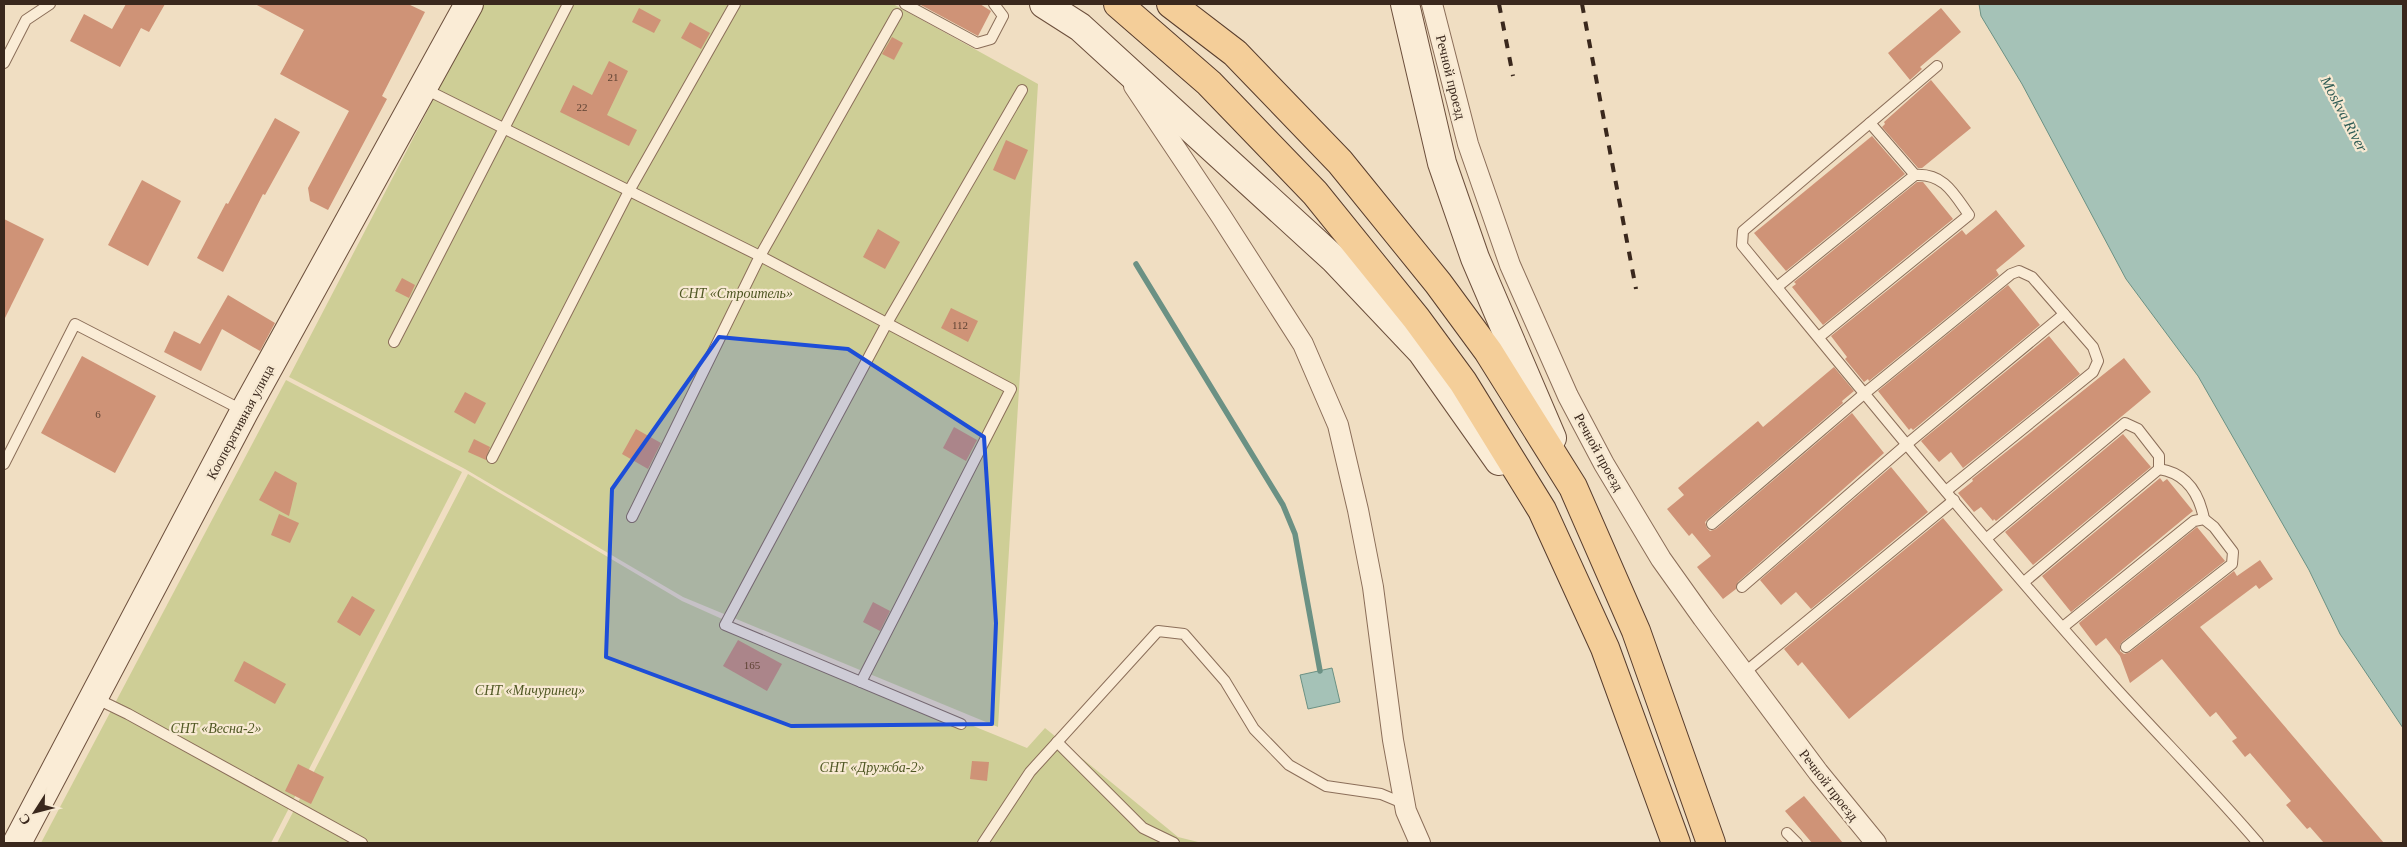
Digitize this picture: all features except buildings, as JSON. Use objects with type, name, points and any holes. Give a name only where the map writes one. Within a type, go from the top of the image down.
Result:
[{"type":"main road","name":"Кооперативная улица","points":[[15,842],[244,412],[469,4]]},
{"type":"main road","points":[[1044,4],[1080,27],[1334,259],[1422,352],[1556,542]]},
{"type":"main road","points":[[1118,4],[1209,84],[1315,193],[1416,318],[1468,390],[1542,510],[1605,648],[1676,842]]},
{"type":"main road","points":[[1171,4],[1235,53],[1340,162],[1438,283],[1488,351],[1573,488]]},
{"type":"main road","points":[[1404,4],[1442,163],[1475,258],[1636,631],[1710,838]]},
{"type":"street","name":"Речной проезд","points":[[1432,4],[1471,153],[1510,265],[1568,396],[1604,464],[1661,559],[1818,772],[1876,843]]},
{"type":"street","points":[[1118,62],[1221,216],[1303,344],[1338,425],[1358,510],[1373,587],[1393,740],[1406,811],[1420,843]]},
{"type":"lane","points":[[4,63],[26,20],[50,4]]},
{"type":"lane","points":[[394,342],[568,4]]},
{"type":"lane","points":[[492,458],[630,192],[735,4]]},
{"type":"lane","points":[[904,4],[977,43],[991,39],[1003,16],[994,4]]},
{"type":"lane","points":[[632,517],[760,256],[897,14]]},
{"type":"lane","points":[[1937,66],[1742,231],[1742,245],[2024,582],[2258,843]]},
{"type":"lane","points":[[422,88],[760,256],[1011,389],[861,682]]},
{"type":"lane","points":[[961,724],[725,625],[887,323],[1022,90]]},
{"type":"lane","points":[[1870,123],[1915,176]]},
{"type":"lane","points":[[1777,287],[1915,176],[1926,174],[1942,180],[1970,215],[1819,337]]},
{"type":"lane","points":[[1712,524],[1865,394],[2011,274],[2020,271],[2032,277],[2093,348],[2098,361],[2093,372],[1946,491]]},
{"type":"lane","points":[[1742,587],[1907,444],[2064,314]]},
{"type":"lane","points":[[4,464],[75,324],[244,412]]},
{"type":"lane","points":[[1987,538],[2125,423],[2138,429],[2159,456],[2159,469]]},
{"type":"lane","points":[[2024,582],[2159,469],[2173,471],[2198,496],[2204,519],[2214,527],[2233,552],[2232,564],[2126,647]]},
{"type":"lane","points":[[1744,673],[1954,500]]},
{"type":"lane","points":[[2063,627],[2194,521],[2204,519]]},
{"type":"lane","points":[[983,843],[1030,772],[1158,631],[1184,634],[1226,681],[1254,729],[1289,765],[1326,786],[1380,794],[1405,804]]},
{"type":"lane","points":[[93,697],[128,714],[362,843]]},
{"type":"lane","points":[[1057,742],[1143,828],[1174,843]]},
{"type":"lane","points":[[1787,833],[1797,843]]},
{"type":"highlighted area","points":[[719,337],[848,349],[984,437],[996,623],[992,724],[791,726],[606,657],[612,489]]},
{"type":"green space","name":"СНТ «Строитель»","points":[[483,4],[893,4],[1038,84],[998,727],[683,597],[465,469],[289,377]]},
{"type":"green space","name":"СНТ «Весна-2»","points":[[286,380],[462,472],[271,843],[41,843]]},
{"type":"green space","name":"СНТ «Мичуринец»","points":[[468,474],[682,601],[836,670],[1027,748],[1045,728],[1178,837],[1202,843],[277,843]]},
{"type":"water","name":"Moskva River","points":[[1979,4],[2403,4],[2403,728],[2340,634],[2309,570],[2198,376],[2126,279],[2022,84],[1981,16]]},
{"type":"water","points":[[1332,668],[1340,702],[1308,709],[1300,675]]},
{"type":"waterway","points":[[1136,264],[1283,505],[1295,534],[1320,671]]},
{"type":"railway","points":[[1499,4],[1513,76]]},
{"type":"railway","points":[[1582,4],[1636,289]]},
{"type":"park label","name":"СНТ «Дружба-2»","points":[[872,767]]}]
